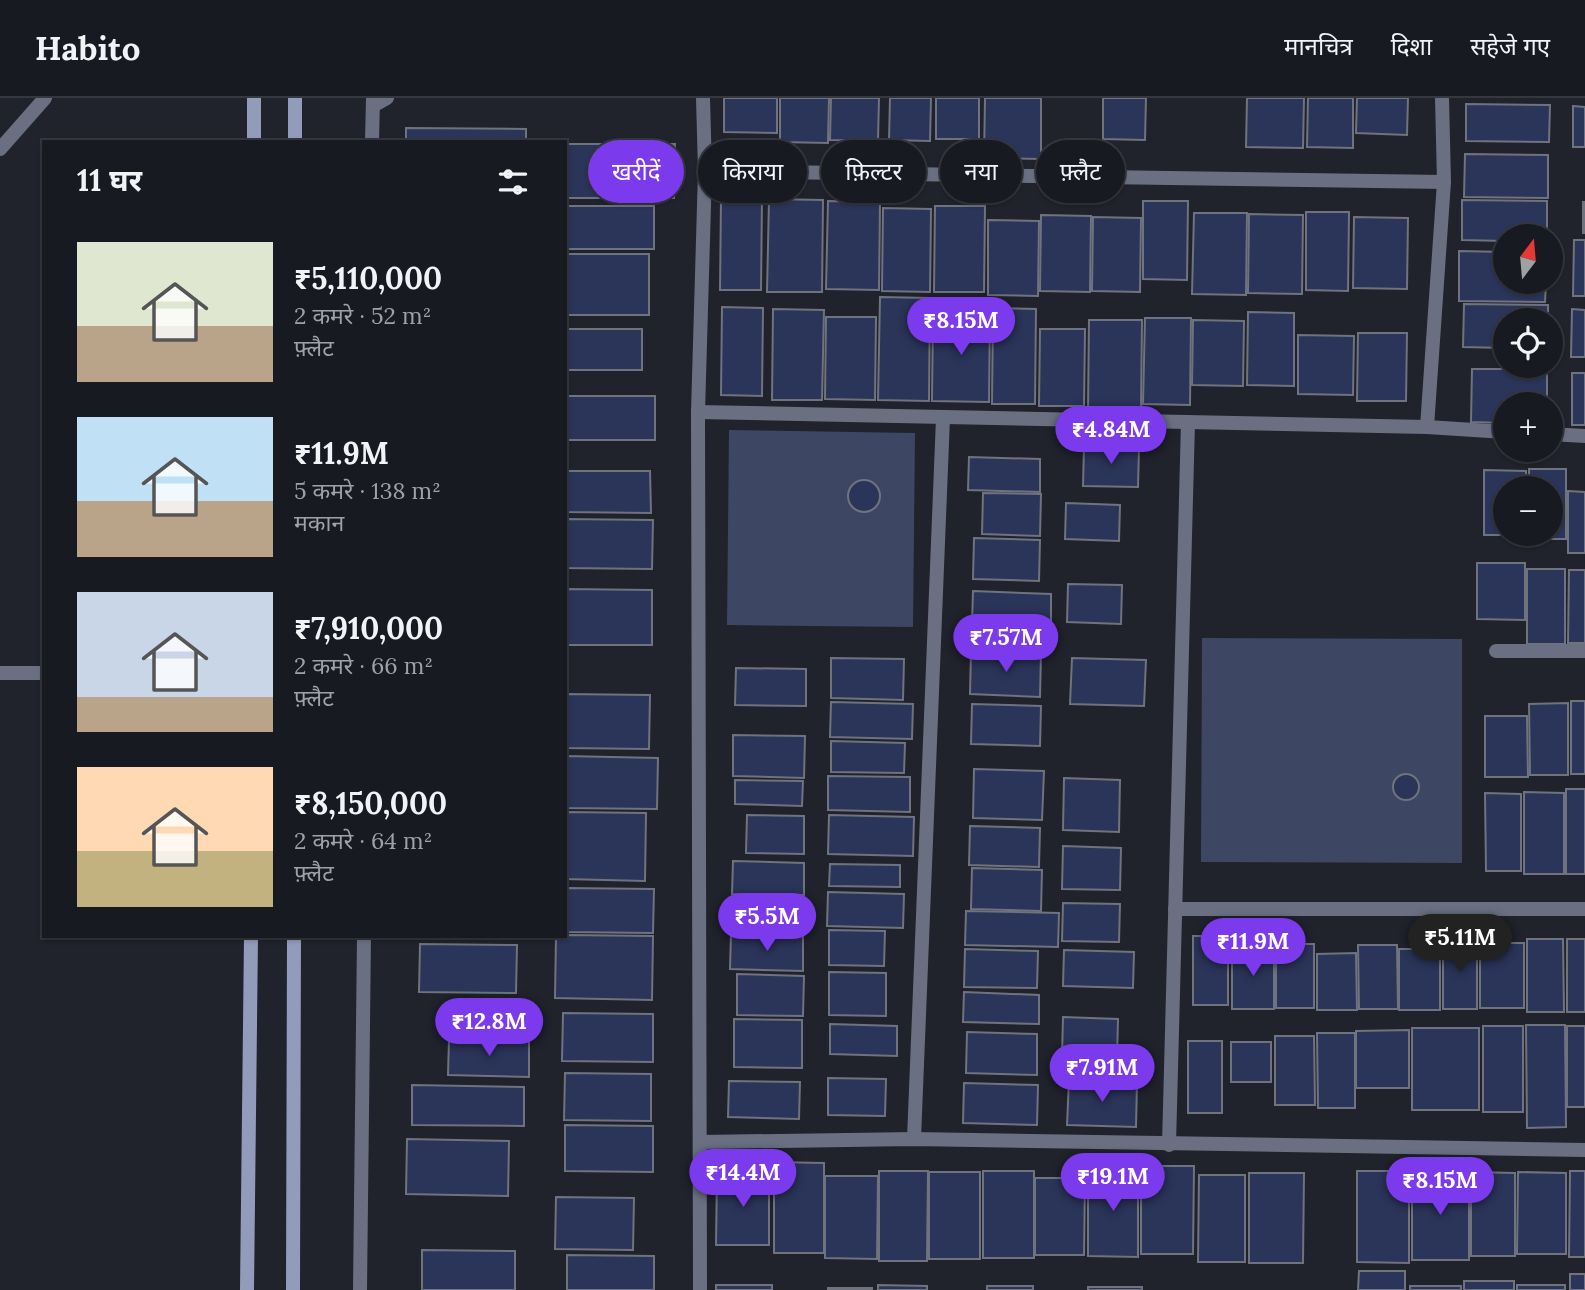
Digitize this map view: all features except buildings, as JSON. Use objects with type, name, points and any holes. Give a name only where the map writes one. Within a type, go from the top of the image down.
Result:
[{"type":"street","points":[[0,149],[46,98]]},
{"type":"street","points":[[254,98],[254,140]]},
{"type":"street","points":[[295,98],[295,140]]},
{"type":"street","points":[[372,140],[373,102],[387,98]]},
{"type":"street","points":[[703,98],[704,140]]},
{"type":"street","points":[[1427,428],[1444,183],[1442,98]]},
{"type":"street","points":[[807,173],[1444,183]]},
{"type":"street","points":[[700,1290],[698,412],[704,203]]},
{"type":"street","points":[[698,412],[1493,431]]},
{"type":"street","points":[[914,1139],[943,418]]},
{"type":"street","points":[[1169,1144],[1188,422]]},
{"type":"street","points":[[1563,435],[1585,436]]},
{"type":"street","points":[[1496,651],[1585,651]]},
{"type":"street","points":[[0,673],[42,673]]},
{"type":"street","points":[[1175,909],[1585,909]]},
{"type":"street","points":[[247,1290],[251,938]]},
{"type":"street","points":[[293,1290],[294,938]]},
{"type":"street","points":[[360,1290],[363,938]]},
{"type":"street","points":[[700,1142],[914,1139],[1585,1150]]},
{"type":"shaded area","points":[[729,430],[915,433],[913,627],[727,625]]},
{"type":"shaded area","points":[[1202,638],[1462,639],[1462,863],[1201,862]]}]
